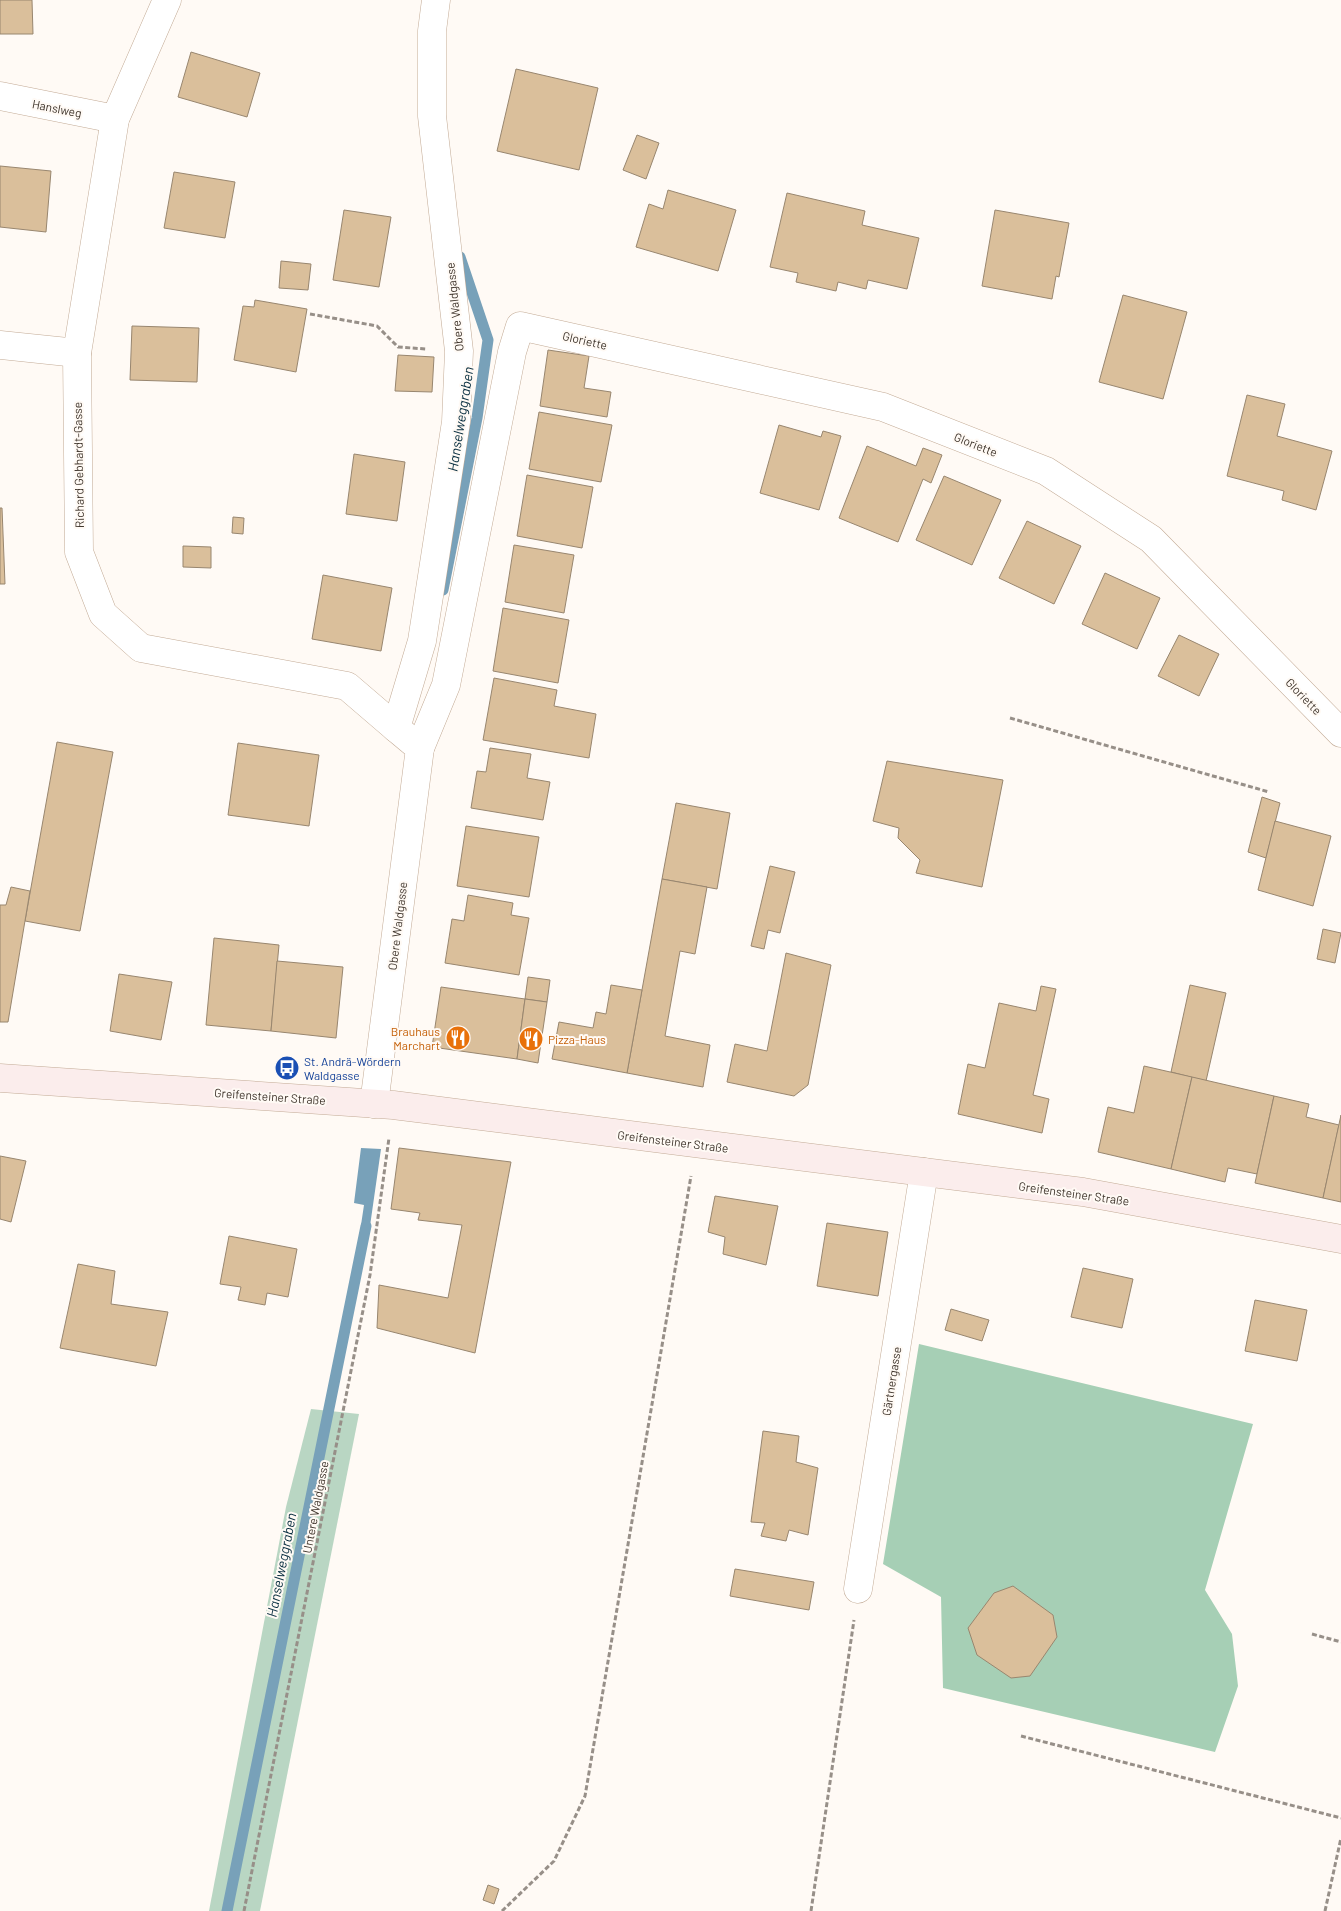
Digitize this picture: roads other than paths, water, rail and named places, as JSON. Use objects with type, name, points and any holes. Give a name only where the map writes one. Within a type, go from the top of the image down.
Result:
[{"type":"main road","name":"Greifensteiner Straße","points":[[0,1078],[383,1105],[1083,1192],[1341,1239]]},
{"type":"street","name":"Richard Gebhardt-Gasse","points":[[167,0],[115,119],[77,353],[79,552],[103,614],[141,648],[347,686],[396,728]]},
{"type":"street","name":"Obere Waldgasse","points":[[396,728],[422,641],[456,422],[459,351],[432,116],[432,31],[436,0]]},
{"type":"street","name":"Hanslweg","points":[[0,96],[115,119]]},
{"type":"street","name":"Obere Waldgasse","points":[[383,1105],[420,748],[446,685],[512,352],[520,326]]},
{"type":"street","name":"Gloriette","points":[[520,326],[883,407],[1046,471],[1151,539],[1341,733]]},
{"type":"street","points":[[0,345],[77,353]]},
{"type":"street","points":[[396,728],[420,748]]},
{"type":"street","name":"Gärtnergasse","points":[[858,1589],[924,1172]]},
{"type":"water","points":[[361,1148],[381,1149],[370,1226],[361,1225],[364,1205],[354,1203]]},
{"type":"waterway","name":"Hanselweggraben","points":[[443,590],[477,418],[488,340],[460,257]]},
{"type":"waterway","name":"Hanselweggraben","points":[[227,1911],[366,1226]]},
{"type":"place","name":"Brauhaus Marchart","points":[[458,1038]]},
{"type":"place","name":"Pizza-Haus","points":[[531,1039]]},
{"type":"place","name":"St. Andrä-Wördern Waldgasse","points":[[287,1068]]}]
